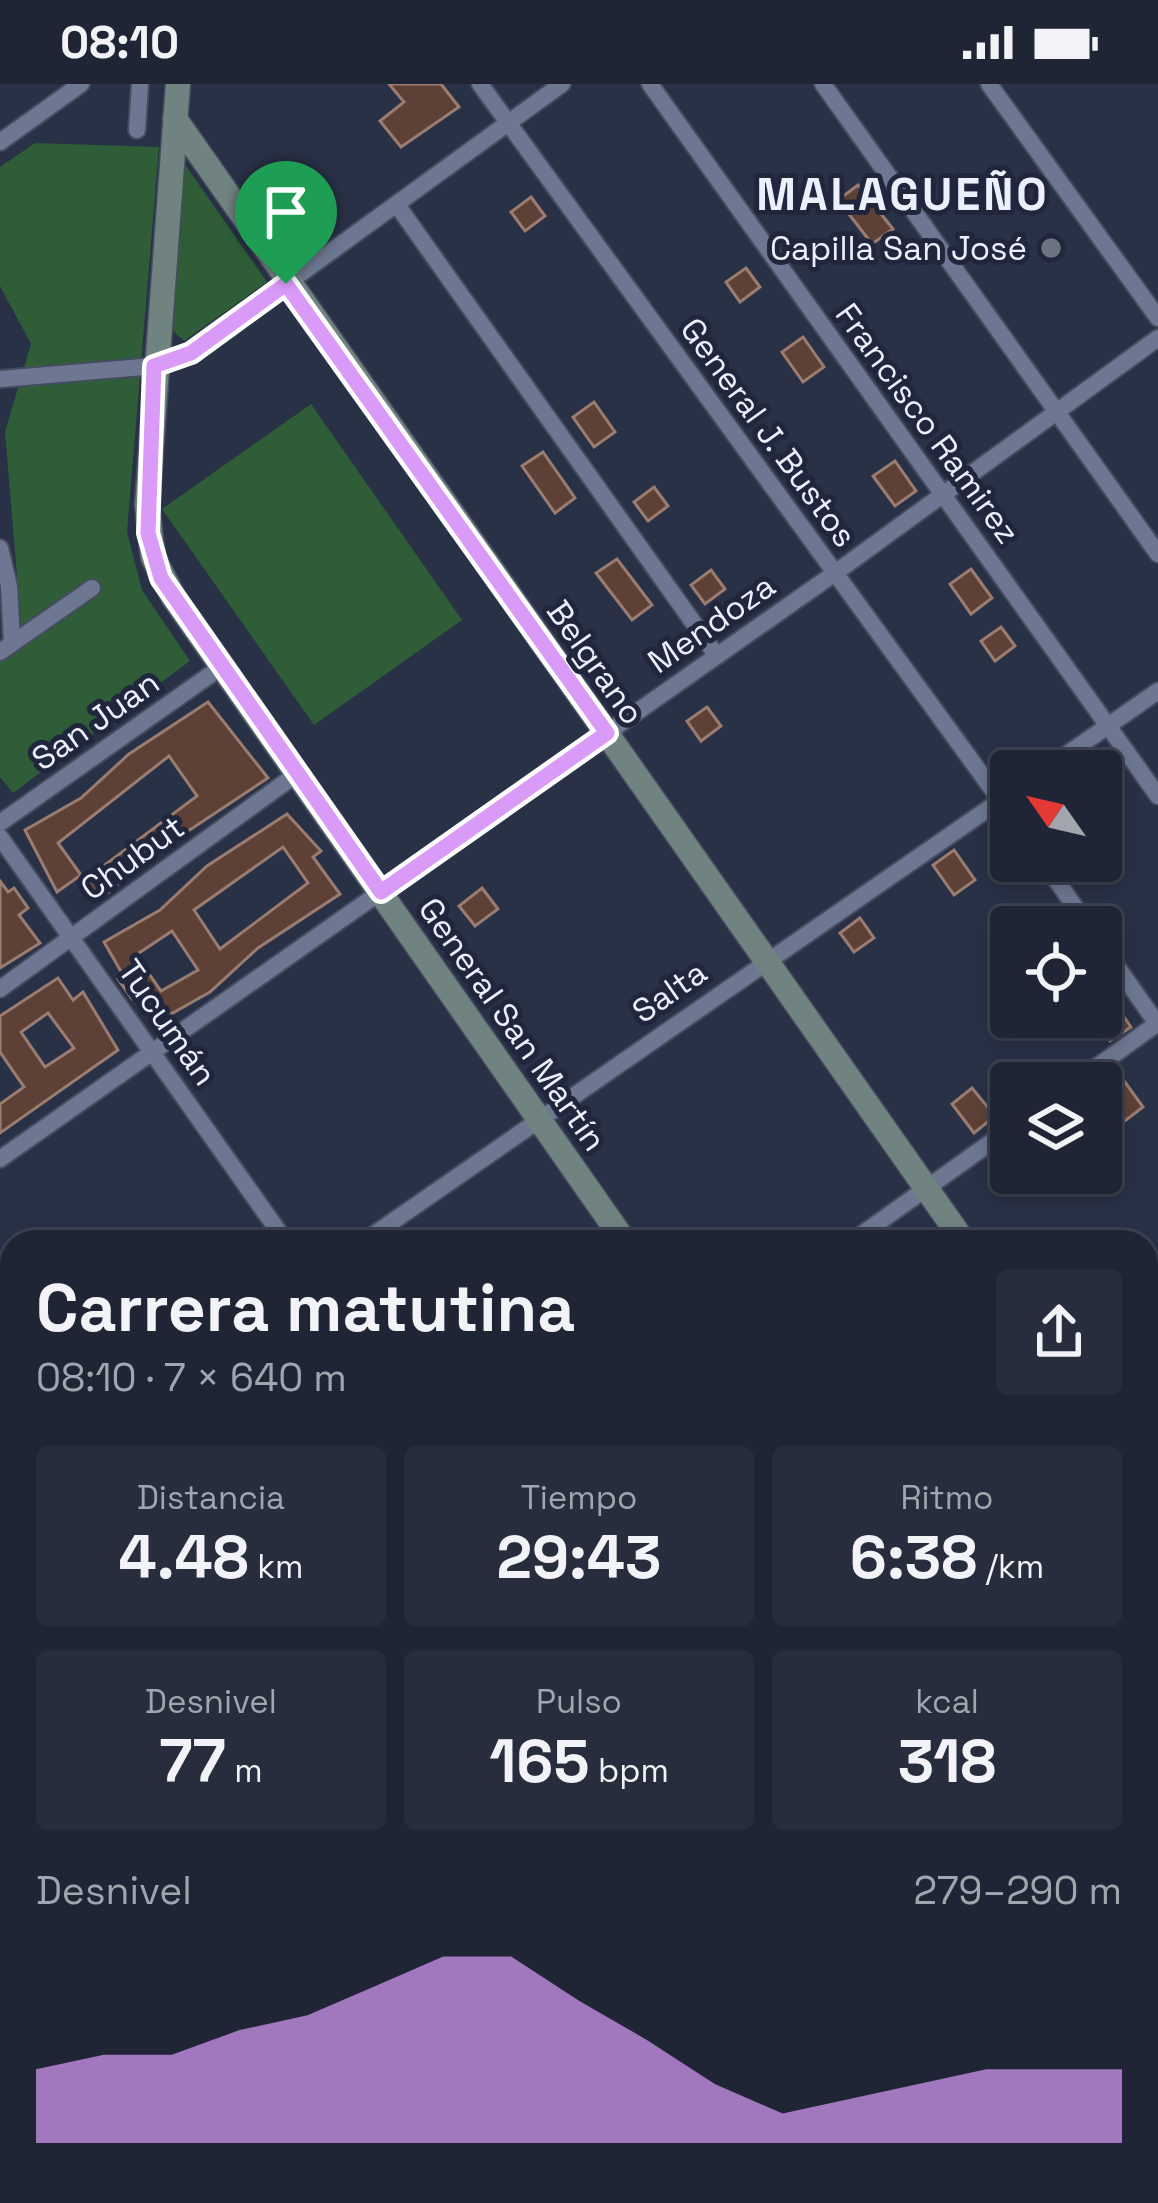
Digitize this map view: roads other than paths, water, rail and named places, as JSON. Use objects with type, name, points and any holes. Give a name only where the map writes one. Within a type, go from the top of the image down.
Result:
[{"type":"main road","name":"General San Martín","points":[[178,84],[154,366],[147,505],[153,556],[174,598],[617,1230]]},
{"type":"main road","name":"Belgrano","points":[[175,119],[286,284],[955,1230]]},
{"type":"street","points":[[0,142],[81,84]]},
{"type":"street","points":[[136,130],[140,84]]},
{"type":"street","name":"General J. Bustos","points":[[480,84],[990,779]]},
{"type":"street","points":[[0,397],[6,379],[154,366],[191,353],[562,84]]},
{"type":"street","name":"Francisco Ramirez","points":[[650,84],[1158,796]]},
{"type":"street","points":[[823,84],[1158,554]]},
{"type":"street","points":[[989,84],[1158,319]]},
{"type":"street","points":[[397,205],[717,656]]},
{"type":"street","name":"Mendoza","points":[[0,1159],[835,573],[1158,338]]},
{"type":"street","points":[[0,548],[9,586],[6,648]]},
{"type":"street","points":[[6,648],[92,588]]},
{"type":"street","name":"San Juan","points":[[0,823],[224,665]]},
{"type":"street","points":[[1074,750],[1158,691]]},
{"type":"street","name":"Chubut","points":[[0,989],[298,773]]},
{"type":"street","name":"Salta","points":[[380,1230],[767,960],[990,815]]},
{"type":"street","name":"Tucumán","points":[[0,837],[278,1230]]},
{"type":"street","points":[[1104,1062],[1158,1024],[1122,973]]},
{"type":"street","points":[[868,1230],[990,1143]]},
{"type":"place","name":"Capilla San José","points":[[1051,248]]},
{"type":"district","name":"MALAGUEÑO","points":[[903,194]]}]
